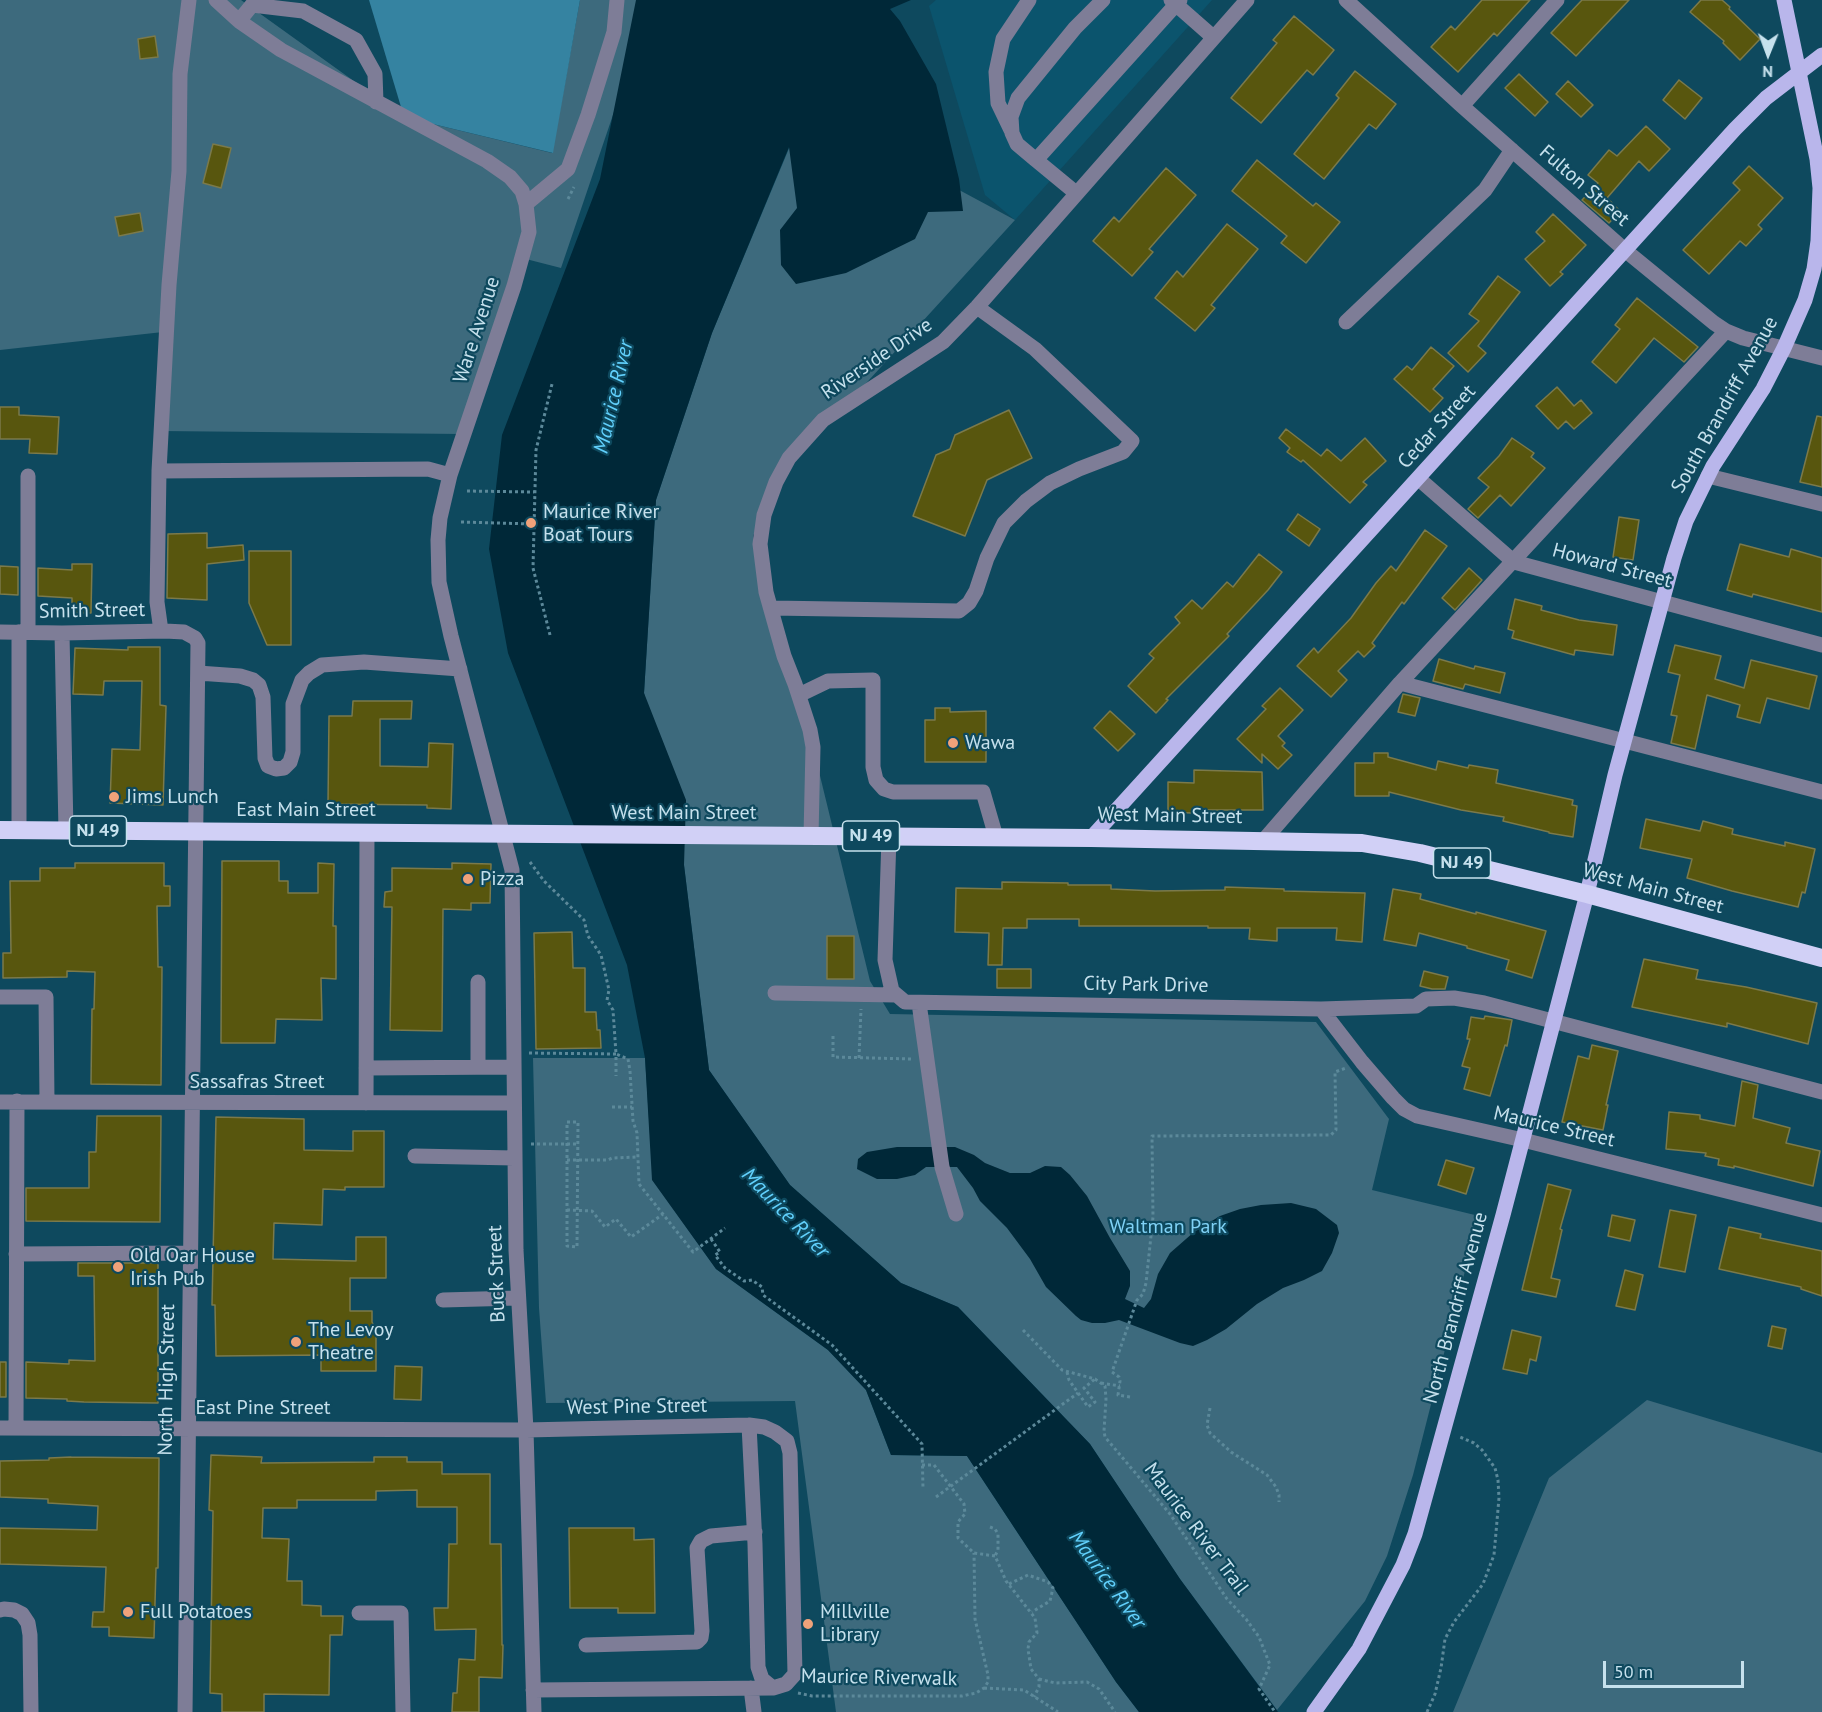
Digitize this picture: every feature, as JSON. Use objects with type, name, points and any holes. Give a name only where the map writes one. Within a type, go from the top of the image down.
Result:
[{"type":"highway","name":"East Main Street","points":[[0,830],[503,834]]},
{"type":"highway","name":"West Main Street","points":[[503,834],[1336,841],[1420,853],[1587,894],[1822,958]]},
{"type":"main road","name":"South Brandriff Avenue","points":[[1587,894],[1625,740],[1686,521],[1708,476],[1763,389],[1784,348],[1805,300],[1814,269],[1820,211],[1817,159],[1784,0]]},
{"type":"main road","name":"Cedar Street","points":[[1091,838],[1743,121],[1766,98],[1822,55]]},
{"type":"main road","name":"North Brandriff Avenue","points":[[1314,1712],[1359,1648],[1403,1564],[1415,1534],[1523,1140],[1587,894]]},
{"type":"street","points":[[161,631],[157,602],[159,471],[169,285],[179,171],[180,74],[189,0]]},
{"type":"street","name":"Ware Avenue","points":[[216,0],[239,21],[281,50],[488,161],[510,177],[522,191],[529,232],[514,286],[450,475],[440,518],[439,582],[503,834]]},
{"type":"street","points":[[526,204],[568,169],[614,32],[617,0]]},
{"type":"street","points":[[1029,0],[1004,39],[996,72],[998,102],[1017,144],[1076,193]]},
{"type":"street","points":[[1012,133],[1011,117],[1018,99],[1075,28],[1103,0]]},
{"type":"street","name":"Riverside Drive","points":[[811,836],[813,747],[810,730],[784,656],[766,592],[760,544],[764,514],[776,482],[789,458],[823,420],[943,342],[977,307],[1247,0]]},
{"type":"street","name":"Fulton Street","points":[[1346,0],[1626,251],[1726,331],[1743,338],[1822,358]]},
{"type":"street","points":[[1462,106],[1557,0]]},
{"type":"street","points":[[1036,160],[1175,1],[1213,37]]},
{"type":"street","points":[[239,21],[252,5],[303,11],[356,40],[375,74],[376,102]]},
{"type":"street","points":[[1346,322],[1485,190],[1512,150]]},
{"type":"street","points":[[772,609],[959,611],[969,603],[976,591],[987,558],[1004,523],[1026,501],[1050,483],[1123,452],[1132,441],[1035,349],[977,307]]},
{"type":"street","points":[[1263,840],[1400,683],[1726,331]]},
{"type":"street","points":[[159,471],[428,469],[450,475]]},
{"type":"street","points":[[19,830],[28,476]]},
{"type":"street","points":[[1708,476],[1822,504]]},
{"type":"street","name":"Howard Street","points":[[1419,479],[1514,562],[1822,645]]},
{"type":"street","name":"Smith Street","points":[[0,632],[184,632]]},
{"type":"street","name":"North High Street","points":[[184,632],[195,638],[198,643],[185,1712]]},
{"type":"street","points":[[62,633],[66,831]]},
{"type":"street","points":[[198,673],[240,676],[254,680],[259,685],[263,697],[265,758],[268,766],[276,769],[284,768],[290,762],[293,752],[293,704],[302,680],[322,665],[364,662],[460,669]]},
{"type":"street","points":[[799,695],[828,681],[873,680],[873,767],[876,780],[884,789],[893,792],[983,792],[996,837]]},
{"type":"street","points":[[1400,683],[1822,792]]},
{"type":"street","points":[[366,1103],[367,833]]},
{"type":"street","name":"Buck Street","points":[[503,834],[512,870],[513,886],[514,1158],[518,1298],[526,1430],[534,1712]]},
{"type":"street","points":[[889,837],[885,960],[888,981],[896,995]]},
{"type":"street","points":[[478,982],[478,1067]]},
{"type":"street","name":"City Park Drive","points":[[775,993],[896,995],[905,1002],[920,1003],[1321,1009],[1416,1006],[1426,999],[1454,998],[1484,1003],[1554,1022]]},
{"type":"street","points":[[0,997],[46,997],[47,1102]]},
{"type":"street","points":[[920,1003],[942,1167],[956,1214]]},
{"type":"street","name":"Maurice Street","points":[[1321,1009],[1393,1098],[1404,1109],[1417,1116],[1523,1140],[1822,1215]]},
{"type":"street","points":[[1554,1022],[1822,1092]]},
{"type":"street","points":[[366,1068],[513,1067]]},
{"type":"street","points":[[16,1428],[17,1101]]},
{"type":"street","name":"Sassafras Street","points":[[0,1102],[513,1103]]},
{"type":"street","points":[[415,1156],[514,1158]]},
{"type":"street","points":[[16,1254],[190,1252]]},
{"type":"street","points":[[0,1291],[16,1291]]},
{"type":"street","points":[[443,1300],[518,1298]]},
{"type":"street","points":[[749,1425],[755,1532],[758,1667],[762,1679],[773,1688]]},
{"type":"street","name":"West Pine Street","points":[[526,1430],[749,1425],[764,1427],[786,1441],[790,1453],[795,1674],[786,1684],[773,1688]]},
{"type":"street","name":"East Pine Street","points":[[0,1428],[526,1430]]},
{"type":"street","points":[[586,1645],[697,1642],[701,1638],[702,1631],[697,1548],[701,1541],[711,1536],[755,1532]]},
{"type":"street","points":[[0,1610],[14,1610],[22,1614],[28,1623],[31,1712]]},
{"type":"street","points":[[359,1613],[401,1613],[403,1712]]},
{"type":"street","points":[[751,1688],[754,1712]]},
{"type":"street","points":[[533,1690],[773,1688]]},
{"type":"path","points":[[550,635],[532,568],[536,450],[552,384]]},
{"type":"path","points":[[467,491],[534,492]]},
{"type":"path","points":[[461,522],[534,524]]},
{"type":"path","points":[[530,862],[544,881],[584,920],[588,936],[601,955],[609,990],[607,1000],[613,1010],[616,1076]]},
{"type":"path","points":[[859,1058],[861,1006]]},
{"type":"path","points":[[833,1036],[833,1057],[928,1059]]},
{"type":"path","points":[[530,1053],[616,1054],[628,1059],[633,1121],[637,1133],[639,1184],[693,1252],[725,1228]]},
{"type":"path","points":[[1130,1397],[1118,1395],[1119,1377],[1112,1372],[1137,1300],[1143,1294],[1146,1283],[1152,1232],[1152,1136],[1331,1135],[1336,1130],[1335,1072],[1362,1062]]},
{"type":"path","points":[[612,1107],[632,1107]]},
{"type":"path","points":[[567,1122],[578,1122],[578,1144],[577,1246],[567,1246],[567,1122]]},
{"type":"path","points":[[530,1143],[578,1144]]},
{"type":"path","points":[[567,1160],[638,1157]]},
{"type":"path","points":[[567,1210],[592,1211],[604,1227],[616,1219],[631,1237],[663,1214]]},
{"type":"path","points":[[711,1239],[720,1252],[715,1256],[725,1268],[744,1281],[752,1280],[762,1287],[763,1295],[832,1345],[922,1444],[923,1489]]},
{"type":"path","points":[[1023,1330],[1055,1364],[1067,1372],[1119,1386]]},
{"type":"path","points":[[1067,1372],[1069,1380],[1088,1407],[1095,1402],[1084,1388],[1095,1379]]},
{"type":"path","name":"Maurice River Trail","points":[[1101,1383],[1104,1386],[1106,1400],[1105,1437],[1170,1514],[1227,1599],[1246,1618],[1259,1637],[1270,1665],[1259,1689],[1275,1712]]},
{"type":"path","points":[[936,1497],[1078,1393]]},
{"type":"path","points":[[1210,1408],[1207,1425],[1210,1433],[1231,1452],[1267,1475],[1276,1487],[1279,1502]]},
{"type":"path","points":[[1427,1712],[1435,1694],[1445,1639],[1454,1622],[1483,1584],[1494,1555],[1499,1498],[1495,1468],[1482,1450],[1465,1438],[1443,1435]]},
{"type":"path","points":[[922,1465],[934,1465],[964,1504],[965,1514],[958,1522],[958,1538],[974,1553],[995,1557]]},
{"type":"path","points":[[990,1527],[998,1534],[998,1550],[995,1557]]},
{"type":"path","name":"Maurice Riverwalk","points":[[773,1688],[812,1696],[962,1696],[976,1693],[984,1688],[988,1682],[988,1675],[975,1619],[974,1553]]},
{"type":"path","points":[[995,1557],[1009,1584],[1035,1618],[1037,1633],[1029,1642],[1031,1669],[1039,1679],[1055,1683],[1087,1683],[1098,1689],[1115,1712]]},
{"type":"path","points":[[1009,1584],[1028,1575],[1048,1582],[1053,1588],[1050,1601],[1031,1613]]},
{"type":"path","points":[[1034,1696],[1039,1687],[1039,1679]]},
{"type":"path","name":"Maurice Riverwalk","points":[[984,1688],[1024,1690],[1058,1712]]},
{"type":"shaded area","points":[[369,0],[580,0],[553,153],[404,117]]},
{"type":"shaded area","points":[[936,0],[1212,0],[1015,220],[985,195],[929,6]]},
{"type":"green space","points":[[0,0],[241,0],[404,117],[552,153],[580,0],[652,0],[561,268],[522,258],[462,434],[160,431],[163,332],[0,350]]},
{"type":"green space","name":"Waltman Park","points":[[870,142],[1015,220],[776,482],[753,536],[766,592],[813,747],[870,981],[890,1014],[1316,1022],[1389,1119],[1372,1190],[1479,1216],[1413,1475],[1387,1556],[1365,1601],[1277,1710],[1180,1579],[1090,1444],[958,1307],[901,1283],[790,1185],[709,1070],[684,865],[644,693],[656,500],[712,333],[790,146]]},
{"type":"green space","points":[[533,1058],[645,1058],[653,1180],[716,1269],[828,1350],[866,1390],[891,1455],[967,1456],[1116,1682],[1139,1712],[836,1712],[795,1401],[546,1403],[539,1308]]},
{"type":"green space","points":[[1647,1400],[1822,1453],[1822,1712],[1453,1712],[1549,1478]]},
{"type":"water","name":"Maurice River","points":[[636,0],[911,0],[890,9],[900,21],[936,84],[959,179],[963,211],[928,212],[915,239],[846,273],[796,284],[781,265],[780,230],[797,208],[789,147],[712,333],[656,500],[644,693],[686,800],[684,865],[709,1070],[790,1185],[901,1283],[958,1307],[1090,1444],[1180,1579],[1278,1712],[1139,1712],[1116,1682],[967,1456],[891,1455],[866,1390],[828,1350],[716,1269],[652,1180],[645,1058],[627,965],[508,653],[489,549],[502,435],[600,179]]},
{"type":"water","points":[[897,1147],[955,1147],[1010,1173],[1030,1173],[1045,1166],[1061,1167],[1087,1196],[1130,1271],[1130,1286],[1125,1299],[1144,1308],[1151,1299],[1158,1274],[1170,1253],[1194,1232],[1220,1216],[1261,1205],[1291,1203],[1316,1209],[1337,1225],[1339,1233],[1322,1271],[1283,1288],[1257,1304],[1226,1329],[1193,1346],[1119,1320],[1092,1323],[1081,1320],[1046,1287],[1030,1259],[1007,1228],[980,1201],[957,1167],[926,1167],[915,1175],[897,1179],[877,1179],[857,1169],[858,1159],[867,1152]]},
{"type":"building","points":[[1482,0],[1530,0],[1497,36],[1494,33],[1458,72],[1431,47],[1451,26],[1455,30]]},
{"type":"building","points":[[1582,0],[1629,0],[1576,56],[1551,33]]},
{"type":"building","points":[[1701,0],[1722,0],[1760,39],[1740,60],[1723,43],[1724,41],[1690,12]]},
{"type":"building","points":[[1294,16],[1334,50],[1313,75],[1307,70],[1261,123],[1231,98],[1277,43],[1273,40]]},
{"type":"building","points":[[155,36],[158,57],[140,59],[138,39]]},
{"type":"building","points":[[1355,71],[1396,104],[1376,129],[1369,124],[1324,179],[1294,154],[1339,98],[1336,95]]},
{"type":"building","points":[[1519,74],[1548,102],[1535,116],[1505,88]]},
{"type":"building","points":[[1679,80],[1702,98],[1685,119],[1663,100]]},
{"type":"building","points":[[1568,81],[1593,105],[1581,117],[1556,94]]},
{"type":"building","points":[[1646,126],[1670,149],[1649,171],[1639,161],[1607,198],[1620,211],[1609,223],[1582,200],[1598,183],[1588,175],[1609,150],[1617,156]]},
{"type":"building","points":[[213,144],[231,148],[221,188],[203,183]]},
{"type":"building","points":[[1257,160],[1313,206],[1316,203],[1340,222],[1306,263],[1281,243],[1287,236],[1232,191]]},
{"type":"building","points":[[1749,166],[1783,198],[1758,225],[1762,229],[1746,246],[1740,241],[1709,274],[1683,250],[1740,190],[1733,183]]},
{"type":"building","points":[[1166,168],[1196,195],[1149,249],[1153,252],[1132,276],[1093,241],[1114,217],[1119,222]]},
{"type":"building","points":[[140,213],[143,231],[119,236],[115,217]]},
{"type":"building","points":[[1553,214],[1586,245],[1560,272],[1563,274],[1550,286],[1525,259],[1545,241],[1536,232]]},
{"type":"building","points":[[1227,224],[1258,249],[1211,305],[1215,308],[1195,331],[1155,298],[1177,271],[1183,277]]},
{"type":"building","points":[[1498,276],[1520,292],[1478,346],[1486,353],[1468,372],[1448,353],[1479,321],[1469,314]]},
{"type":"building","points":[[1637,298],[1698,347],[1684,362],[1654,338],[1616,383],[1592,362],[1620,329],[1615,325]]},
{"type":"building","points":[[1431,347],[1454,366],[1433,389],[1443,398],[1430,412],[1394,379],[1407,366],[1412,370]]},
{"type":"building","points":[[1557,387],[1574,406],[1581,400],[1592,413],[1574,429],[1566,421],[1558,429],[1536,406]]},
{"type":"building","points":[[0,407],[19,407],[19,415],[59,417],[57,454],[29,453],[30,439],[0,439]]},
{"type":"building","points":[[1009,410],[1032,458],[987,480],[965,536],[913,516],[936,455],[950,449],[955,435]]},
{"type":"building","points":[[1817,416],[1822,417],[1822,487],[1800,482]]},
{"type":"building","points":[[1286,429],[1321,456],[1327,449],[1341,461],[1365,438],[1386,461],[1363,482],[1367,485],[1350,503],[1303,460],[1301,462],[1287,452],[1290,448],[1279,438]]},
{"type":"building","points":[[1512,438],[1534,453],[1531,457],[1545,468],[1511,506],[1500,495],[1478,518],[1468,509],[1489,487],[1478,478]]},
{"type":"building","points":[[1298,514],[1320,529],[1309,546],[1287,530]]},
{"type":"building","points":[[1619,517],[1639,520],[1633,560],[1613,557]]},
{"type":"building","points":[[1425,530],[1447,546],[1372,643],[1375,646],[1364,657],[1358,651],[1338,671],[1347,680],[1331,697],[1297,666],[1314,648],[1318,653],[1351,618],[1391,566],[1396,571]]},
{"type":"building","points":[[207,533],[207,548],[243,545],[244,560],[207,564],[207,600],[167,598],[168,534]]},
{"type":"building","points":[[1740,544],[1789,557],[1791,549],[1822,558],[1822,612],[1753,594],[1752,597],[1727,590]]},
{"type":"building","points":[[249,551],[291,551],[291,645],[267,645],[249,603]]},
{"type":"building","points":[[1259,554],[1282,572],[1227,634],[1229,636],[1166,699],[1168,700],[1156,713],[1128,686],[1154,658],[1149,654],[1180,623],[1175,617],[1192,600],[1202,609],[1227,582],[1233,587]]},
{"type":"building","points":[[72,564],[92,564],[91,613],[72,613],[72,598],[38,596],[38,568],[72,570]]},
{"type":"building","points":[[0,566],[18,567],[18,595],[0,594]]},
{"type":"building","points":[[1469,568],[1482,580],[1455,610],[1442,598]]},
{"type":"building","points":[[1515,599],[1542,606],[1541,610],[1579,620],[1617,625],[1613,655],[1575,650],[1574,655],[1512,638],[1514,631],[1508,629]]},
{"type":"building","points":[[1675,645],[1721,656],[1715,679],[1744,688],[1751,660],[1817,676],[1809,709],[1767,698],[1760,723],[1737,717],[1740,705],[1707,695],[1695,749],[1671,743],[1677,716],[1671,715],[1680,675],[1668,672]]},
{"type":"building","points":[[128,647],[160,647],[160,705],[166,706],[163,805],[110,803],[112,749],[140,750],[142,681],[104,681],[103,695],[73,694],[75,648],[128,650]]},
{"type":"building","points":[[1439,659],[1474,669],[1475,666],[1505,673],[1500,693],[1465,684],[1463,689],[1433,681]]},
{"type":"building","points":[[1280,688],[1303,710],[1278,736],[1285,743],[1282,746],[1292,755],[1278,769],[1262,754],[1262,763],[1237,739],[1266,709],[1262,706]]},
{"type":"building","points":[[1403,694],[1420,698],[1415,716],[1398,712]]},
{"type":"building","points":[[353,701],[412,701],[411,719],[380,719],[380,766],[428,767],[429,743],[453,744],[451,809],[427,808],[427,805],[328,804],[329,716],[352,716]]},
{"type":"building","points":[[935,708],[950,708],[950,712],[986,711],[986,762],[925,762],[925,720],[935,720]]},
{"type":"building","points":[[1110,711],[1135,734],[1118,751],[1094,728]]},
{"type":"building","points":[[1374,753],[1388,753],[1388,757],[1436,770],[1438,761],[1468,768],[1469,765],[1498,770],[1496,783],[1573,800],[1572,805],[1577,806],[1573,837],[1503,821],[1504,817],[1461,810],[1389,792],[1389,796],[1355,796],[1355,763],[1374,763]]},
{"type":"building","points":[[1194,770],[1262,772],[1263,810],[1168,812],[1168,782],[1194,783]]},
{"type":"building","points":[[1646,819],[1700,831],[1703,821],[1733,829],[1732,834],[1785,846],[1785,842],[1815,849],[1805,893],[1802,892],[1798,907],[1687,878],[1692,859],[1640,848]]},
{"type":"building","points":[[222,861],[279,861],[279,881],[288,881],[288,893],[318,893],[318,863],[334,864],[333,926],[336,926],[336,979],[321,978],[322,1020],[276,1019],[275,1043],[221,1043]]},
{"type":"building","points":[[75,863],[164,863],[164,886],[170,886],[170,906],[157,906],[158,967],[162,967],[161,1085],[91,1084],[95,972],[67,971],[67,977],[3,978],[3,953],[11,953],[10,881],[40,881],[40,868],[75,868]]},
{"type":"building","points":[[452,863],[491,864],[490,903],[471,903],[471,910],[443,909],[442,1031],[390,1030],[392,907],[384,907],[385,892],[392,891],[392,868],[452,869]]},
{"type":"building","points":[[1002,882],[1111,885],[1111,889],[1155,891],[1225,890],[1225,887],[1365,893],[1362,942],[1336,940],[1337,928],[1277,928],[1277,941],[1249,939],[1250,928],[1079,926],[1079,919],[1027,919],[1027,928],[1003,928],[1002,965],[988,965],[989,933],[955,932],[956,888],[1002,889]]},
{"type":"building","points":[[1393,889],[1421,894],[1420,899],[1546,931],[1532,978],[1506,970],[1509,960],[1419,933],[1416,946],[1384,940]]},
{"type":"building","points":[[572,932],[573,968],[585,968],[585,1012],[596,1012],[601,1048],[536,1049],[534,933]]},
{"type":"building","points":[[827,936],[854,936],[854,979],[827,979]]},
{"type":"building","points":[[1644,959],[1698,970],[1696,979],[1746,987],[1817,1003],[1808,1044],[1727,1023],[1727,1027],[1632,1007]]},
{"type":"building","points":[[997,969],[1031,969],[1031,988],[997,988]]},
{"type":"building","points":[[1424,971],[1448,977],[1445,989],[1420,986]]},
{"type":"building","points":[[1485,1016],[1512,1020],[1507,1046],[1505,1045],[1490,1096],[1464,1089],[1470,1068],[1462,1066],[1470,1039],[1467,1039],[1471,1017],[1484,1019]]},
{"type":"building","points":[[1592,1045],[1618,1051],[1603,1130],[1562,1122],[1578,1056],[1589,1059]]},
{"type":"building","points":[[1742,1081],[1758,1085],[1753,1118],[1790,1128],[1786,1143],[1820,1151],[1813,1186],[1734,1166],[1734,1168],[1718,1165],[1719,1159],[1705,1156],[1706,1153],[1666,1149],[1669,1112],[1700,1115],[1700,1119],[1735,1126]]},
{"type":"building","points":[[97,1116],[161,1116],[160,1222],[26,1221],[26,1188],[89,1188],[89,1152],[96,1152]]},
{"type":"building","points":[[216,1117],[304,1119],[304,1150],[353,1151],[353,1131],[384,1131],[384,1187],[323,1189],[322,1225],[274,1223],[273,1259],[356,1261],[356,1237],[386,1237],[386,1278],[350,1278],[350,1311],[372,1311],[372,1322],[376,1330],[376,1371],[321,1371],[321,1355],[216,1356],[215,1305],[212,1305]]},
{"type":"building","points":[[1446,1160],[1474,1168],[1466,1194],[1438,1185]]},
{"type":"building","points":[[1548,1184],[1571,1190],[1560,1229],[1562,1230],[1551,1278],[1560,1280],[1556,1297],[1522,1290]]},
{"type":"building","points":[[1670,1210],[1696,1215],[1685,1272],[1659,1267]]},
{"type":"building","points":[[1612,1215],[1635,1220],[1630,1241],[1608,1236]]},
{"type":"building","points":[[1729,1227],[1761,1234],[1760,1238],[1822,1251],[1822,1296],[1801,1289],[1801,1287],[1719,1269]]},
{"type":"building","points":[[78,1263],[158,1263],[158,1403],[84,1402],[67,1401],[67,1399],[26,1398],[26,1362],[69,1364],[69,1360],[95,1361],[94,1276],[78,1276]]},
{"type":"building","points":[[1625,1270],[1643,1275],[1635,1310],[1616,1306]]},
{"type":"building","points":[[1772,1326],[1786,1329],[1782,1349],[1768,1346]]},
{"type":"building","points":[[1512,1330],[1541,1337],[1536,1361],[1530,1359],[1527,1374],[1503,1369]]},
{"type":"building","points":[[0,1362],[6,1362],[6,1397],[0,1397]]},
{"type":"building","points":[[395,1366],[422,1367],[421,1400],[394,1399]]},
{"type":"building","points":[[211,1455],[262,1457],[261,1463],[374,1462],[374,1457],[407,1457],[407,1462],[442,1462],[442,1474],[490,1474],[490,1544],[501,1544],[502,1678],[479,1677],[479,1712],[452,1712],[453,1693],[457,1693],[459,1659],[475,1660],[476,1629],[435,1630],[434,1608],[448,1608],[449,1544],[457,1544],[457,1507],[417,1507],[417,1490],[376,1491],[376,1500],[297,1500],[297,1508],[263,1508],[262,1538],[289,1539],[287,1581],[302,1581],[302,1605],[321,1606],[321,1616],[343,1616],[342,1635],[330,1635],[329,1695],[264,1694],[264,1712],[222,1712],[222,1694],[210,1693],[213,1511],[209,1510]]},
{"type":"building","points":[[71,1457],[159,1458],[158,1568],[156,1568],[154,1638],[109,1636],[109,1627],[92,1627],[93,1612],[104,1612],[106,1567],[0,1564],[0,1528],[97,1530],[98,1506],[48,1503],[48,1499],[0,1497],[0,1461]]},
{"type":"building","points":[[569,1528],[634,1528],[634,1540],[654,1539],[655,1613],[618,1613],[618,1608],[570,1608]]},
{"type":"place","name":"Maurice River Boat Tours","points":[[531,523]]},
{"type":"place","name":"Wawa","points":[[953,743]]},
{"type":"place","name":"Jims Lunch","points":[[114,797]]},
{"type":"place","name":"Pizza","points":[[468,879]]},
{"type":"place","name":"Old Oar House Irish Pub","points":[[118,1267]]},
{"type":"place","name":"The Levoy Theatre","points":[[296,1342]]},
{"type":"place","name":"Full Potatoes","points":[[128,1612]]},
{"type":"place","name":"Millville Library","points":[[808,1624]]}]
